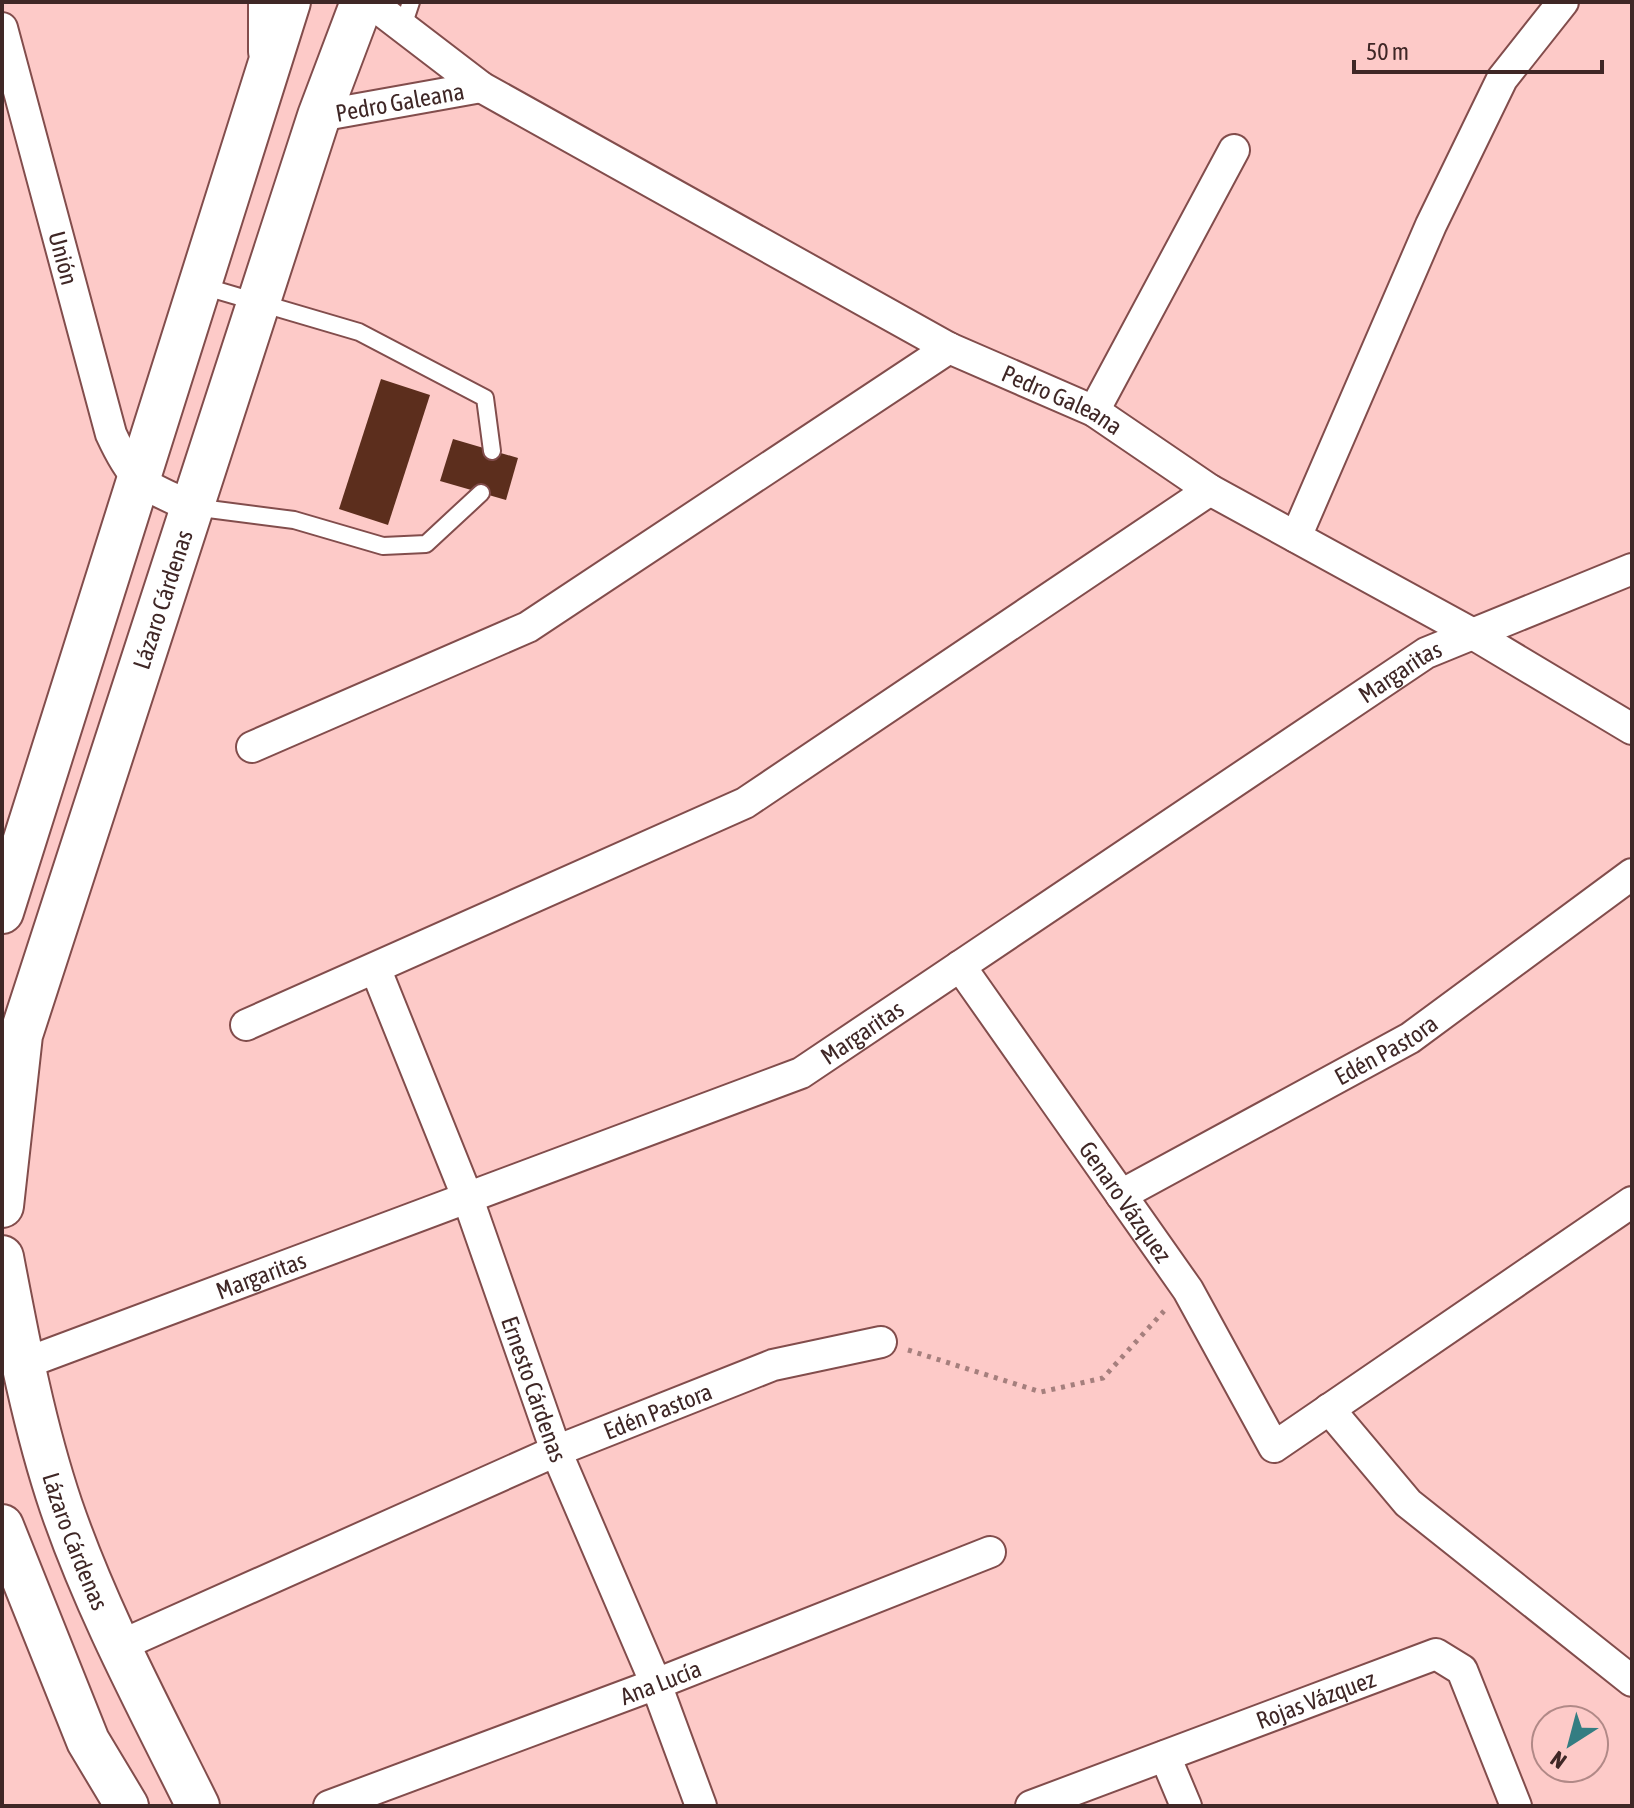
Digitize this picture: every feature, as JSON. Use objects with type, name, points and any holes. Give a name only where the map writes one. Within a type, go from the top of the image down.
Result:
[{"type":"street","points":[[264,2],[264,79]]},
{"type":"street","points":[[2,912],[289,2]]},
{"type":"street","name":"Lázaro Cárdenas","points":[[2,1206],[21,1035],[319,116],[362,2]]},
{"type":"street","name":"Pedro Galeana","points":[[370,2],[406,16],[481,87],[949,348],[1094,411],[1210,490],[1473,634],[1632,729]]},
{"type":"street","points":[[1296,537],[1431,225],[1502,79],[1563,2]]},
{"type":"street","name":"Unión","points":[[2,28],[111,434],[126,465],[138,481]]},
{"type":"street","name":"Pedro Galeana","points":[[319,116],[481,87]]},
{"type":"street","points":[[1094,411],[1234,150]]},
{"type":"street","points":[[252,747],[528,627],[949,348]]},
{"type":"street","points":[[138,481],[191,507]]},
{"type":"street","points":[[246,1025],[376,970],[745,803],[1210,490]]},
{"type":"street","name":"Margaritas","points":[[23,1364],[801,1073],[1426,653],[1632,569]]},
{"type":"street","name":"Edén Pastora","points":[[1121,1195],[1410,1038],[1632,874]]},
{"type":"street","name":"Genaro Vázquez","points":[[960,966],[1188,1290],[1274,1447],[1329,1409]]},
{"type":"street","name":"Ernesto Cárdenas","points":[[376,970],[468,1199],[556,1451],[656,1684],[701,1806]]},
{"type":"street","points":[[1632,1202],[1329,1409],[1408,1503],[1632,1681]]},
{"type":"street","name":"Lázaro Cárdenas","points":[[2,1257],[23,1364],[61,1506],[117,1647],[198,1806]]},
{"type":"street","name":"Edén Pastora","points":[[117,1647],[556,1451],[773,1365],[881,1342]]},
{"type":"street","points":[[2,1526],[88,1741],[127,1806]]},
{"type":"street","name":"Ana Lucía","points":[[329,1806],[656,1684],[990,1552]]},
{"type":"street","name":"Rojas Vázquez","points":[[1031,1806],[1436,1654],[1462,1670],[1516,1806]]},
{"type":"street","points":[[1165,1756],[1186,1806]]},
{"type":"lane","points":[[199,285],[359,332],[485,398],[492,451]]},
{"type":"lane","points":[[191,507],[294,520],[383,546],[411,545],[426,544],[481,493]]},
{"type":"path","points":[[881,1342],[1041,1392],[1103,1378],[1146,1327],[1188,1290]]},
{"type":"building","points":[[381,379],[430,395],[388,525],[339,509]]},
{"type":"building","points":[[453,439],[518,458],[506,500],[440,481]]}]
